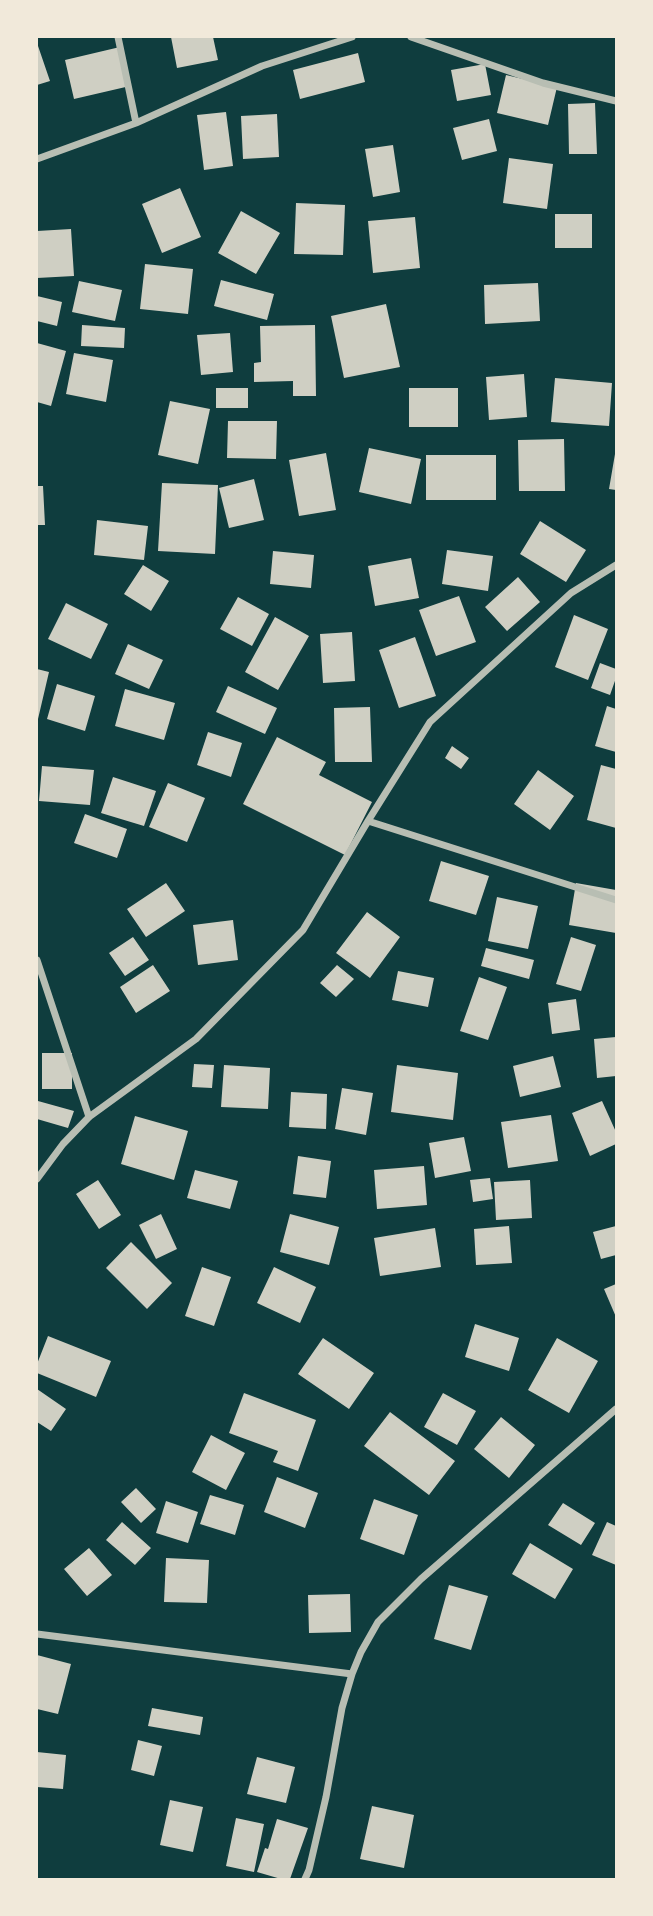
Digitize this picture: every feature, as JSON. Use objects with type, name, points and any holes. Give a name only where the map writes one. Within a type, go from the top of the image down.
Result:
[{"type":"street","points":[[118,37],[136,123]]},
{"type":"street","points":[[37,159],[136,123],[262,66],[352,37]]},
{"type":"street","points":[[411,37],[543,83],[616,101]]},
{"type":"street","points":[[37,1179],[62,1144],[89,1117],[196,1039],[303,930],[430,722],[571,593],[616,565]]},
{"type":"street","points":[[368,821],[616,900]]},
{"type":"street","points":[[37,960],[89,1117]]},
{"type":"street","points":[[305,1879],[323,1809],[342,1709],[361,1651],[378,1622],[421,1579],[616,1409]]},
{"type":"street","points":[[37,1634],[352,1674]]},
{"type":"building","points":[[171,37],[213,37],[218,60],[177,68]]},
{"type":"building","points":[[37,43],[50,81],[37,85]]},
{"type":"building","points":[[120,47],[130,86],[74,99],[65,60]]},
{"type":"building","points":[[358,53],[365,82],[300,99],[293,70]]},
{"type":"building","points":[[485,64],[491,95],[457,101],[451,70]]},
{"type":"building","points":[[506,75],[557,87],[548,125],[497,113]]},
{"type":"building","points":[[595,103],[597,154],[569,154],[568,104]]},
{"type":"building","points":[[226,112],[233,166],[204,170],[197,115]]},
{"type":"building","points":[[277,114],[279,157],[243,159],[241,116]]},
{"type":"building","points":[[489,119],[497,151],[462,160],[453,128]]},
{"type":"building","points":[[393,145],[400,192],[373,197],[365,149]]},
{"type":"building","points":[[509,158],[553,164],[547,209],[503,203]]},
{"type":"building","points":[[180,188],[201,237],[162,253],[142,204]]},
{"type":"building","points":[[296,203],[345,205],[343,255],[294,254]]},
{"type":"building","points":[[241,211],[280,233],[256,274],[218,253]]},
{"type":"building","points":[[555,214],[592,214],[592,248],[555,248]]},
{"type":"building","points":[[415,217],[420,268],[373,273],[368,221]]},
{"type":"building","points":[[71,229],[74,276],[37,278],[37,231]]},
{"type":"building","points":[[145,264],[193,269],[188,314],[140,309]]},
{"type":"building","points":[[221,280],[274,294],[267,320],[214,306]]},
{"type":"building","points":[[79,281],[122,290],[115,321],[72,312]]},
{"type":"building","points":[[538,283],[540,321],[485,324],[484,285]]},
{"type":"building","points":[[37,296],[62,302],[57,326],[37,321]]},
{"type":"building","points":[[386,304],[400,367],[344,378],[331,316]]},
{"type":"building","points":[[82,325],[125,328],[124,348],[81,346]]},
{"type":"building","points":[[315,325],[316,396],[293,396],[293,381],[254,382],[254,363],[261,362],[260,326]]},
{"type":"building","points":[[230,333],[233,372],[201,375],[197,335]]},
{"type":"building","points":[[37,343],[66,351],[51,406],[37,402]]},
{"type":"building","points":[[74,353],[113,360],[106,402],[66,394]]},
{"type":"building","points":[[524,374],[527,417],[489,420],[486,377]]},
{"type":"building","points":[[555,378],[612,383],[609,426],[551,422]]},
{"type":"building","points":[[216,388],[248,388],[248,408],[216,408]]},
{"type":"building","points":[[409,388],[458,388],[458,427],[409,427]]},
{"type":"building","points":[[170,401],[210,409],[198,464],[158,455]]},
{"type":"building","points":[[228,421],[277,421],[276,459],[227,458]]},
{"type":"building","points":[[564,439],[565,491],[519,491],[518,440]]},
{"type":"building","points":[[369,448],[421,459],[411,504],[359,492]]},
{"type":"building","points":[[326,453],[336,510],[299,516],[289,460]]},
{"type":"building","points":[[616,454],[616,490],[609,489]]},
{"type":"building","points":[[426,455],[496,455],[496,500],[426,500]]},
{"type":"building","points":[[254,479],[264,520],[229,528],[219,488]]},
{"type":"building","points":[[162,483],[218,485],[215,554],[158,551]]},
{"type":"building","points":[[37,486],[43,486],[45,525],[37,525]]},
{"type":"building","points":[[97,520],[148,526],[144,560],[94,555]]},
{"type":"building","points":[[540,521],[586,550],[566,582],[520,554]]},
{"type":"building","points":[[447,550],[493,556],[488,591],[442,584]]},
{"type":"building","points":[[273,551],[314,555],[311,588],[270,584]]},
{"type":"building","points":[[411,558],[419,598],[375,606],[368,566]]},
{"type":"building","points":[[143,565],[169,581],[151,611],[124,594]]},
{"type":"building","points":[[518,577],[540,602],[507,631],[485,607]]},
{"type":"building","points":[[459,596],[476,642],[436,656],[419,610]]},
{"type":"building","points":[[238,597],[269,614],[252,646],[220,629]]},
{"type":"building","points":[[66,603],[108,624],[91,659],[48,639]]},
{"type":"building","points":[[574,615],[608,629],[588,680],[555,667]]},
{"type":"building","points":[[275,617],[309,636],[278,690],[245,672]]},
{"type":"building","points":[[352,632],[355,681],[323,683],[320,634]]},
{"type":"building","points":[[415,637],[436,696],[399,708],[379,650]]},
{"type":"building","points":[[128,644],[163,660],[149,689],[115,674]]},
{"type":"building","points":[[600,663],[616,669],[610,695],[591,688]]},
{"type":"building","points":[[37,669],[49,672],[38,719],[37,719]]},
{"type":"building","points":[[57,684],[95,696],[85,731],[47,719]]},
{"type":"building","points":[[228,686],[277,708],[265,734],[216,712]]},
{"type":"building","points":[[125,689],[175,703],[164,740],[115,726]]},
{"type":"building","points":[[607,706],[616,709],[616,752],[595,746]]},
{"type":"building","points":[[370,707],[372,762],[335,762],[334,708]]},
{"type":"building","points":[[208,732],[242,743],[231,777],[197,765]]},
{"type":"building","points":[[277,737],[326,762],[319,775],[372,802],[345,855],[243,804]]},
{"type":"building","points":[[452,746],[469,758],[461,769],[445,758]]},
{"type":"building","points":[[601,765],[616,769],[616,828],[587,820]]},
{"type":"building","points":[[42,766],[94,770],[90,805],[39,801]]},
{"type":"building","points":[[538,770],[574,796],[550,830],[514,804]]},
{"type":"building","points":[[113,777],[156,791],[144,826],[101,813]]},
{"type":"building","points":[[168,783],[205,798],[187,842],[149,827]]},
{"type":"building","points":[[85,814],[127,829],[117,858],[74,843]]},
{"type":"building","points":[[441,861],[489,876],[476,915],[429,901]]},
{"type":"building","points":[[166,883],[185,911],[146,937],[127,909]]},
{"type":"building","points":[[576,883],[616,890],[616,933],[569,925]]},
{"type":"building","points":[[497,897],[538,906],[528,949],[488,941]]},
{"type":"building","points":[[367,912],[400,937],[370,978],[336,953]]},
{"type":"building","points":[[233,920],[238,960],[198,965],[193,925]]},
{"type":"building","points":[[133,937],[149,960],[125,976],[109,953]]},
{"type":"building","points":[[571,937],[596,945],[581,991],[556,984]]},
{"type":"building","points":[[486,948],[534,960],[529,979],[481,966]]},
{"type":"building","points":[[153,965],[170,991],[136,1013],[120,987]]},
{"type":"building","points":[[337,965],[354,979],[336,997],[320,983]]},
{"type":"building","points":[[398,971],[434,978],[428,1007],[392,1000]]},
{"type":"building","points":[[479,977],[507,987],[488,1040],[460,1031]]},
{"type":"building","points":[[576,999],[580,1030],[552,1034],[548,1003]]},
{"type":"building","points":[[616,1037],[616,1076],[597,1078],[594,1039]]},
{"type":"building","points":[[42,1053],[72,1053],[72,1089],[42,1089]]},
{"type":"building","points":[[553,1056],[561,1087],[520,1097],[513,1066]]},
{"type":"building","points":[[194,1064],[214,1065],[212,1088],[192,1087]]},
{"type":"building","points":[[224,1065],[270,1068],[268,1109],[221,1107]]},
{"type":"building","points":[[397,1065],[458,1073],[453,1120],[391,1112]]},
{"type":"building","points":[[342,1088],[373,1093],[366,1135],[335,1129]]},
{"type":"building","points":[[291,1092],[327,1094],[326,1129],[289,1127]]},
{"type":"building","points":[[38,1101],[74,1111],[68,1128],[37,1119]]},
{"type":"building","points":[[602,1101],[616,1132],[616,1144],[590,1156],[572,1113]]},
{"type":"building","points":[[551,1115],[558,1161],[508,1168],[501,1122]]},
{"type":"building","points":[[135,1116],[188,1131],[174,1180],[121,1164]]},
{"type":"building","points":[[464,1137],[471,1171],[435,1178],[429,1143]]},
{"type":"building","points":[[298,1156],[331,1161],[326,1198],[293,1194]]},
{"type":"building","points":[[424,1166],[427,1205],[377,1209],[374,1170]]},
{"type":"building","points":[[195,1170],[238,1181],[230,1209],[187,1198]]},
{"type":"building","points":[[490,1178],[493,1199],[473,1202],[470,1180]]},
{"type":"building","points":[[98,1180],[121,1215],[99,1229],[76,1194]]},
{"type":"building","points":[[530,1180],[532,1218],[496,1220],[494,1182]]},
{"type":"building","points":[[161,1214],[177,1249],[156,1259],[139,1225]]},
{"type":"building","points":[[290,1214],[339,1227],[329,1265],[280,1252]]},
{"type":"building","points":[[509,1226],[512,1263],[476,1265],[474,1229]]},
{"type":"building","points":[[616,1226],[616,1255],[601,1259],[593,1232]]},
{"type":"building","points":[[435,1228],[441,1267],[380,1276],[374,1238]]},
{"type":"building","points":[[131,1242],[172,1283],[147,1309],[106,1268]]},
{"type":"building","points":[[202,1267],[231,1277],[214,1326],[185,1316]]},
{"type":"building","points":[[274,1267],[316,1287],[300,1323],[257,1303]]},
{"type":"building","points":[[616,1284],[616,1317],[604,1289]]},
{"type":"building","points":[[475,1324],[519,1338],[509,1371],[465,1357]]},
{"type":"building","points":[[48,1336],[111,1361],[96,1397],[37,1373],[37,1364]]},
{"type":"building","points":[[323,1338],[374,1373],[349,1409],[298,1374]]},
{"type":"building","points":[[557,1338],[598,1361],[569,1413],[528,1390]]},
{"type":"building","points":[[37,1389],[66,1409],[51,1431],[37,1422]]},
{"type":"building","points":[[244,1393],[316,1420],[298,1471],[273,1462],[278,1451],[229,1433]]},
{"type":"building","points":[[443,1393],[476,1411],[457,1445],[424,1427]]},
{"type":"building","points":[[390,1412],[455,1461],[429,1495],[364,1446]]},
{"type":"building","points":[[501,1417],[535,1445],[509,1478],[474,1449]]},
{"type":"building","points":[[211,1435],[245,1453],[226,1490],[192,1472]]},
{"type":"building","points":[[277,1477],[318,1493],[305,1528],[264,1512]]},
{"type":"building","points":[[136,1488],[156,1509],[141,1523],[121,1502]]},
{"type":"building","points":[[210,1495],[244,1505],[235,1535],[200,1524]]},
{"type":"building","points":[[374,1499],[418,1515],[404,1555],[360,1539]]},
{"type":"building","points":[[166,1501],[198,1512],[188,1543],[156,1533]]},
{"type":"building","points":[[563,1503],[595,1523],[581,1545],[548,1525]]},
{"type":"building","points":[[122,1522],[151,1548],[135,1565],[106,1540]]},
{"type":"building","points":[[607,1522],[616,1526],[616,1565],[592,1555]]},
{"type":"building","points":[[530,1543],[573,1569],[555,1599],[512,1574]]},
{"type":"building","points":[[89,1548],[112,1575],[87,1596],[64,1569]]},
{"type":"building","points":[[166,1558],[209,1560],[207,1603],[164,1602]]},
{"type":"building","points":[[449,1585],[488,1596],[471,1650],[434,1639]]},
{"type":"building","points":[[350,1594],[351,1632],[309,1633],[308,1595]]},
{"type":"building","points":[[37,1655],[71,1664],[58,1714],[37,1709]]},
{"type":"building","points":[[152,1708],[203,1717],[200,1735],[148,1726]]},
{"type":"building","points":[[138,1740],[162,1746],[154,1776],[131,1770]]},
{"type":"building","points":[[37,1752],[66,1755],[63,1789],[37,1787]]},
{"type":"building","points":[[257,1757],[295,1767],[286,1803],[247,1794]]},
{"type":"building","points":[[170,1800],[203,1807],[193,1852],[160,1845]]},
{"type":"building","points":[[372,1806],[414,1815],[404,1868],[360,1859]]},
{"type":"building","points":[[236,1818],[264,1824],[254,1872],[226,1866]]},
{"type":"building","points":[[277,1819],[308,1828],[290,1879],[257,1872],[265,1848],[268,1849]]}]
